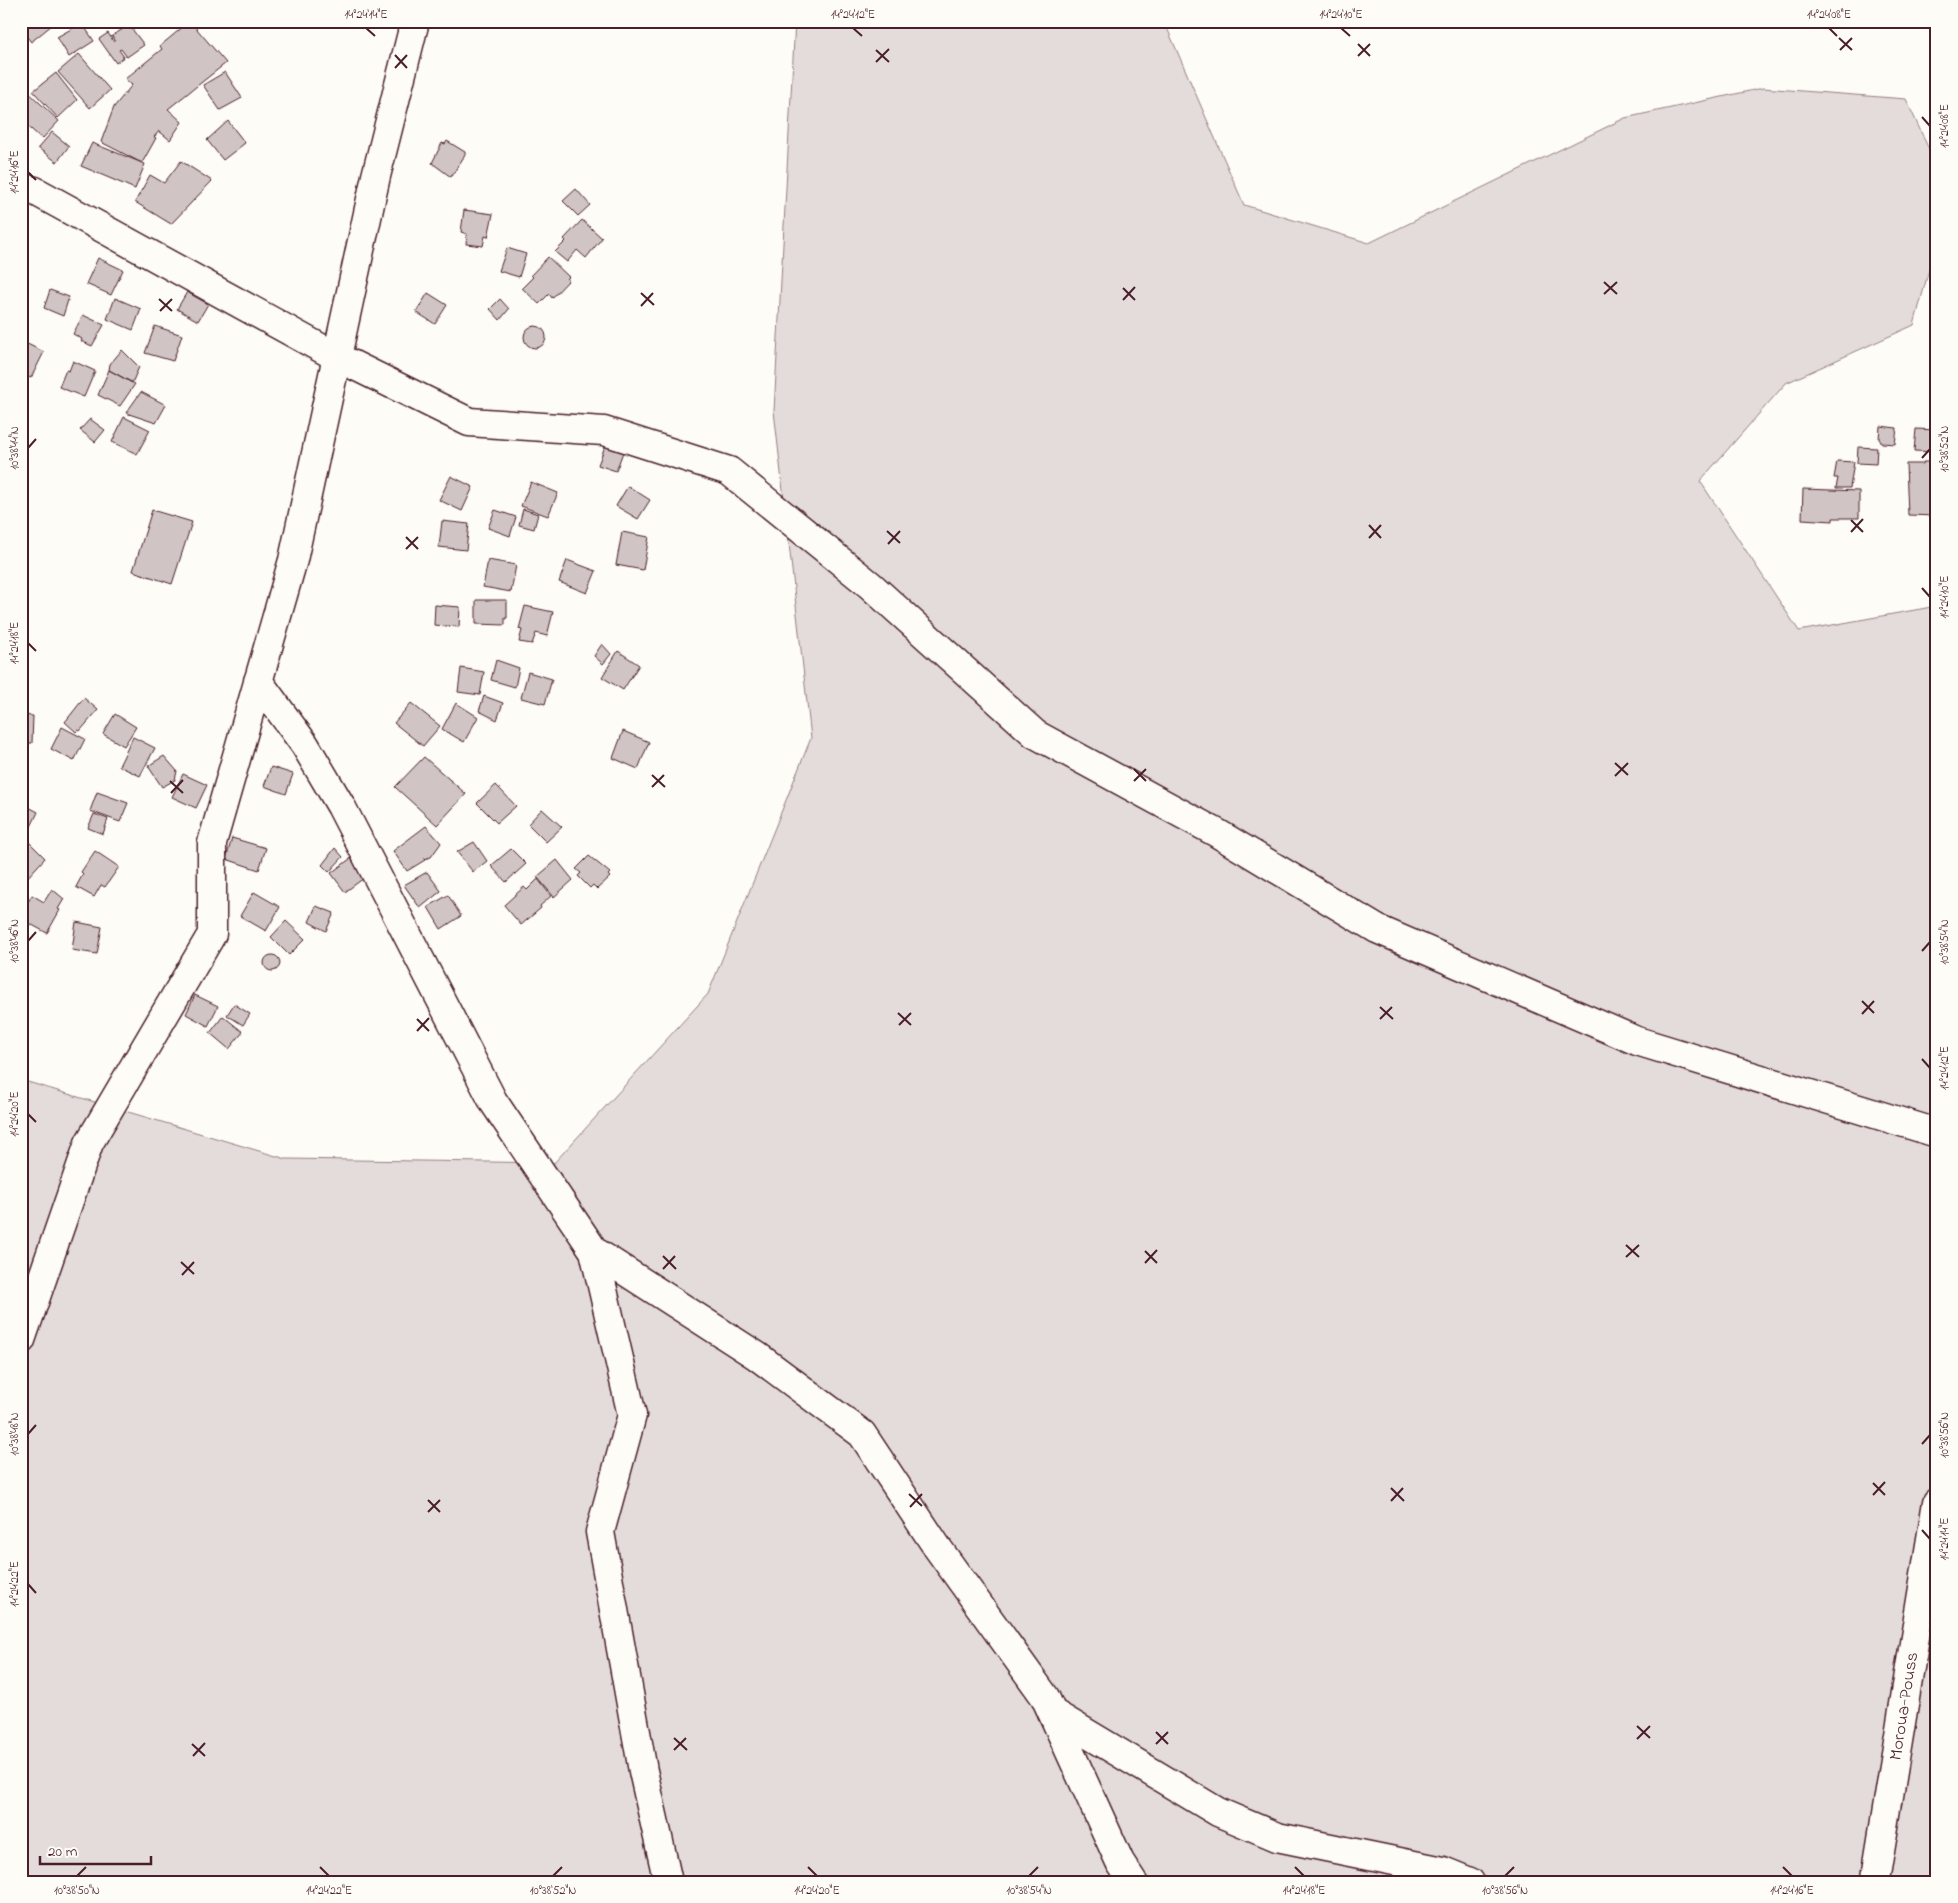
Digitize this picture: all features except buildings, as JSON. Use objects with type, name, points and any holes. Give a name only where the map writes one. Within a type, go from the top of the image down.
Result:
[{"type":"street","points":[[21,1340],[89,1143],[212,934],[212,843],[293,560],[376,176],[415,21]]},
{"type":"street","points":[[21,188],[35,191],[337,357],[469,422],[604,431],[729,471],[870,585],[1035,734],[1217,833],[1377,929],[1637,1041],[1937,1133]]},
{"type":"street","points":[[258,681],[305,745],[340,806],[493,1101],[594,1251],[632,1414],[600,1532],[643,1771],[668,1882]]},
{"type":"street","points":[[594,1251],[757,1356],[862,1434],[937,1547],[1045,1696],[1120,1862],[1133,1882]]},
{"type":"street","name":"Moroua-Pouss","points":[[1875,1882],[1937,1502]]},
{"type":"street","points":[[1053,1713],[1218,1812],[1277,1837],[1443,1871],[1470,1882]]},
{"type":"shaded area","points":[[795,21],[1164,21],[1244,205],[1369,243],[1625,118],[1763,88],[1906,99],[1937,167],[1937,240],[1914,325],[1786,383],[1700,481],[1799,631],[1937,606],[1937,1882],[21,1882],[21,1080],[286,1159],[554,1163],[708,994],[811,738],[774,411]]}]
